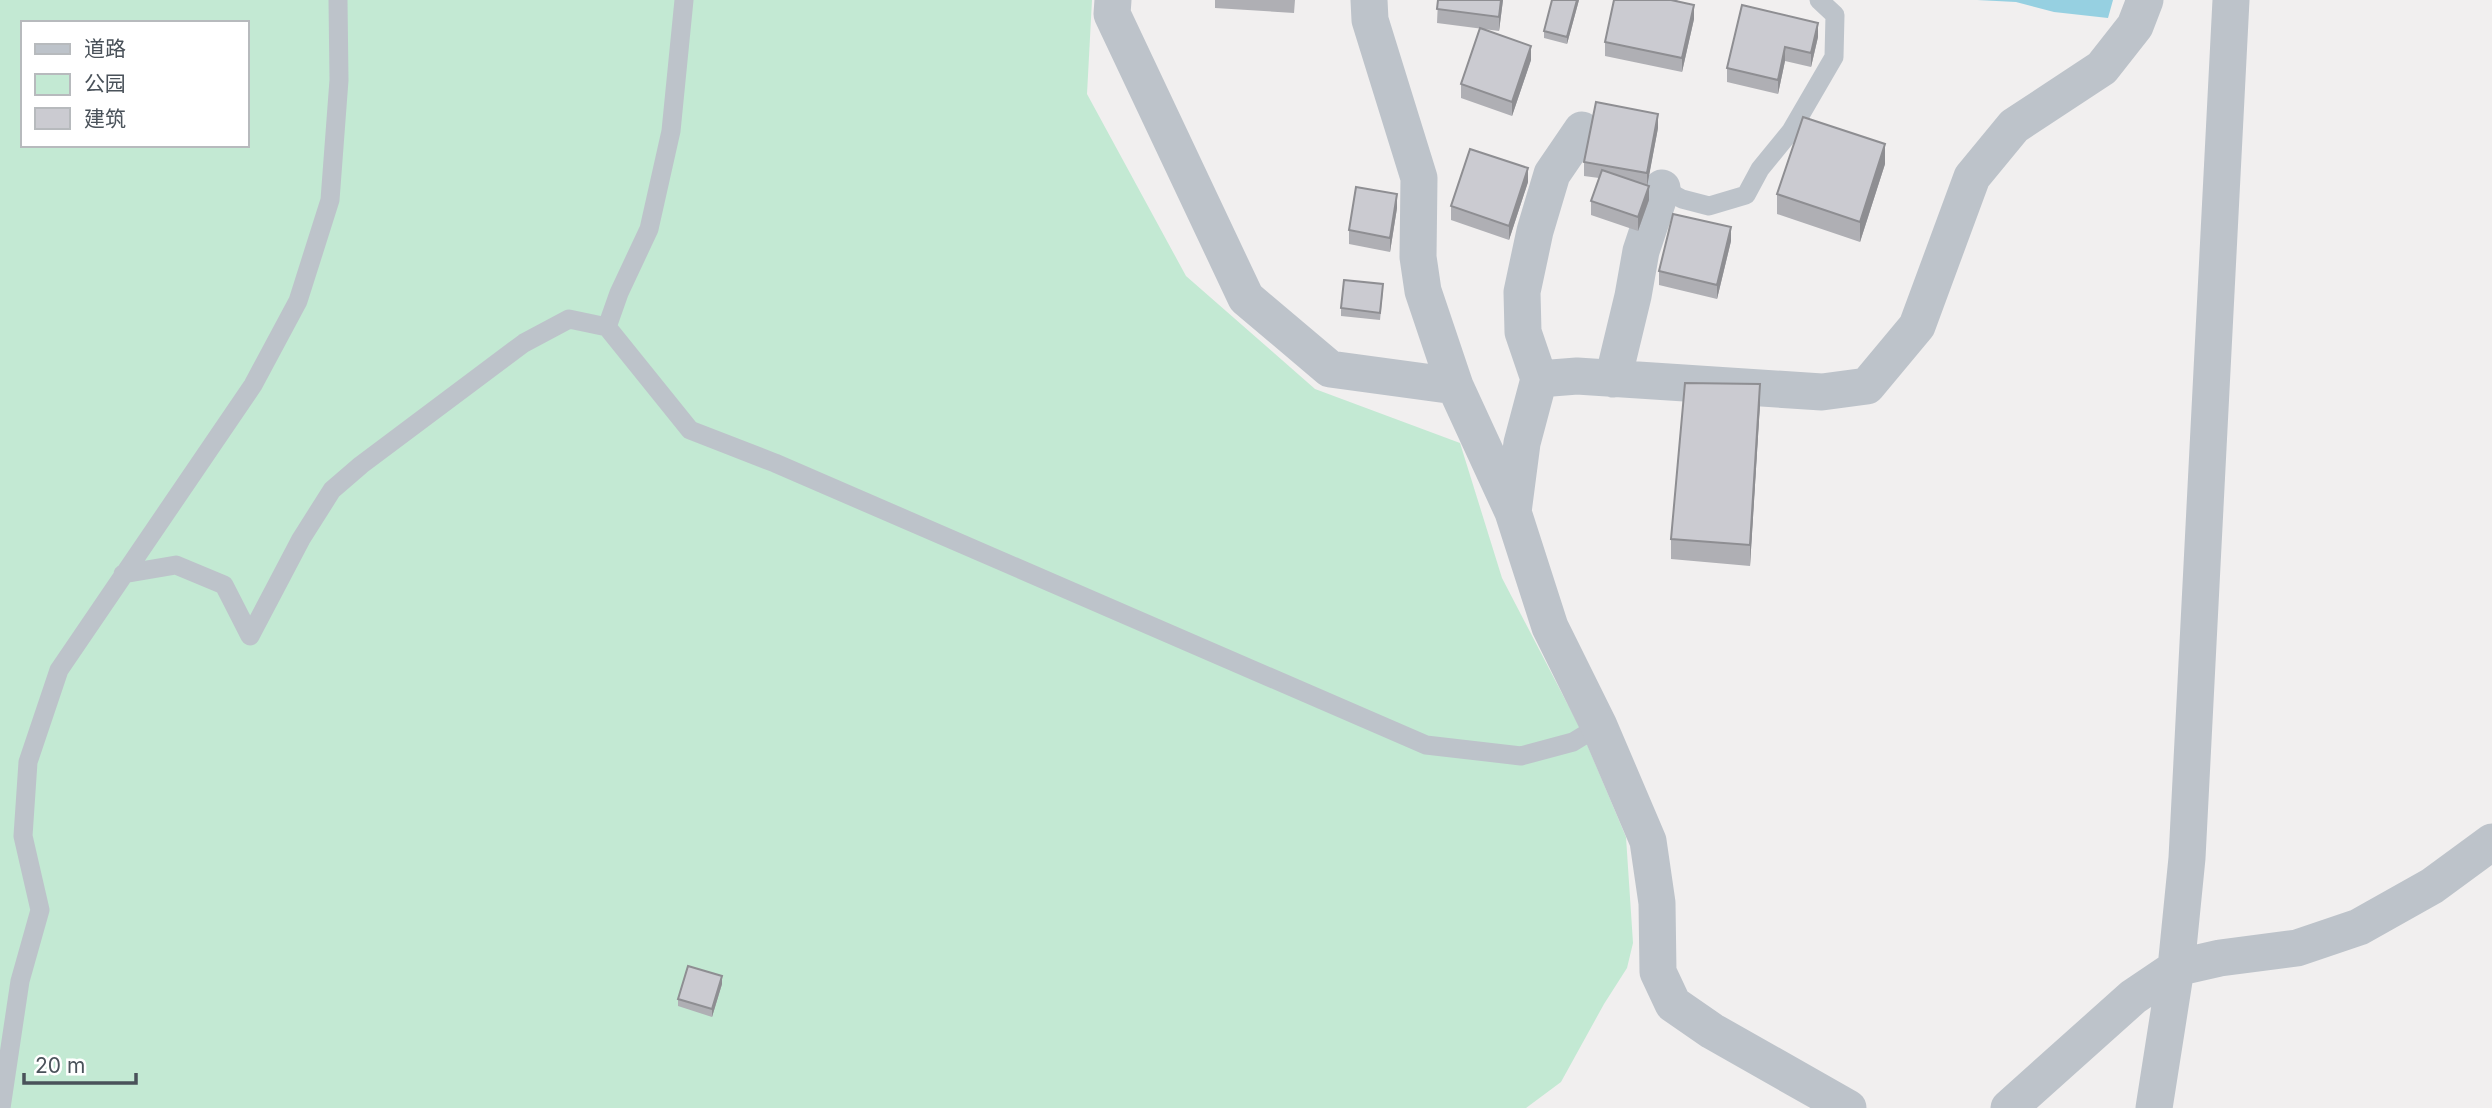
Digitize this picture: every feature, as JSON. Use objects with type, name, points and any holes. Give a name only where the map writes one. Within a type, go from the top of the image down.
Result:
[{"type":"street","points":[[1113,0],[1112,14],[1246,298],[1330,369],[1455,386]]},
{"type":"street","points":[[1369,0],[1370,20],[1419,178],[1418,257],[1423,291],[1455,386],[1513,512],[1550,627],[1599,726],[1648,841],[1657,903],[1658,972],[1673,1004],[1712,1031],[1847,1108]]},
{"type":"street","points":[[1539,379],[1577,376],[1822,392],[1867,386],[1917,327],[1972,177],[2014,126],[2102,68],[2135,26],[2146,0]]},
{"type":"street","points":[[2154,1108],[2176,968],[2187,858],[2231,0]]},
{"type":"street","points":[[1513,512],[1522,443],[1539,379],[1523,332],[1522,292],[1535,231],[1552,174],[1582,130]]},
{"type":"street","points":[[1613,379],[1641,251],[1662,188]]},
{"type":"street","points":[[2009,1108],[2133,997],[2176,968],[2220,958],[2297,948],[2359,927],[2432,886],[2492,842]]},
{"type":"lane","points":[[1,1108],[20,981],[40,910],[23,836],[28,762],[58,670],[253,385],[298,301],[330,200],[339,80],[338,0]]},
{"type":"lane","points":[[607,327],[619,293],[649,229],[671,131],[684,0]]},
{"type":"lane","points":[[1662,188],[1682,199],[1709,206],[1746,195],[1760,169],[1791,131],[1834,57],[1835,15],[1819,0]]},
{"type":"lane","points":[[123,574],[176,565],[225,586],[250,636],[301,539],[332,490],[524,343],[569,319],[607,327],[690,430],[800,474],[1426,745],[1521,756],[1573,743],[1599,726]]},
{"type":"green space","points":[[0,0],[1092,0],[1087,94],[1186,276],[1315,389],[1460,443],[1502,578],[1581,730],[1626,837],[1633,943],[1627,968],[1561,1082],[1526,1108],[0,1108]]},
{"type":"water","points":[[1977,0],[2113,0],[2108,18],[2054,12],[2016,2]]},
{"type":"building","points":[[1438,0],[1501,0],[1499,17],[1437,9]]},
{"type":"building","points":[[1552,0],[1577,0],[1567,37],[1544,31]]},
{"type":"building","points":[[1614,0],[1671,0],[1694,5],[1682,58],[1605,42]]},
{"type":"building","points":[[1742,5],[1818,23],[1811,53],[1785,47],[1778,80],[1727,68]]},
{"type":"building","points":[[1480,28],[1531,46],[1512,102],[1461,84]]},
{"type":"building","points":[[1596,102],[1658,114],[1647,173],[1584,162]]},
{"type":"building","points":[[1803,117],[1885,144],[1860,222],[1777,194]]},
{"type":"building","points":[[1470,149],[1528,168],[1509,226],[1451,206]]},
{"type":"building","points":[[1602,170],[1649,186],[1638,217],[1591,201]]},
{"type":"building","points":[[1356,187],[1397,194],[1390,238],[1349,230]]},
{"type":"building","points":[[1673,214],[1731,227],[1717,285],[1659,271]]},
{"type":"building","points":[[1344,280],[1383,284],[1380,313],[1341,308]]},
{"type":"building","points":[[1685,383],[1760,384],[1750,545],[1671,539]]},
{"type":"building","points":[[688,966],[722,976],[712,1009],[678,999]]}]
